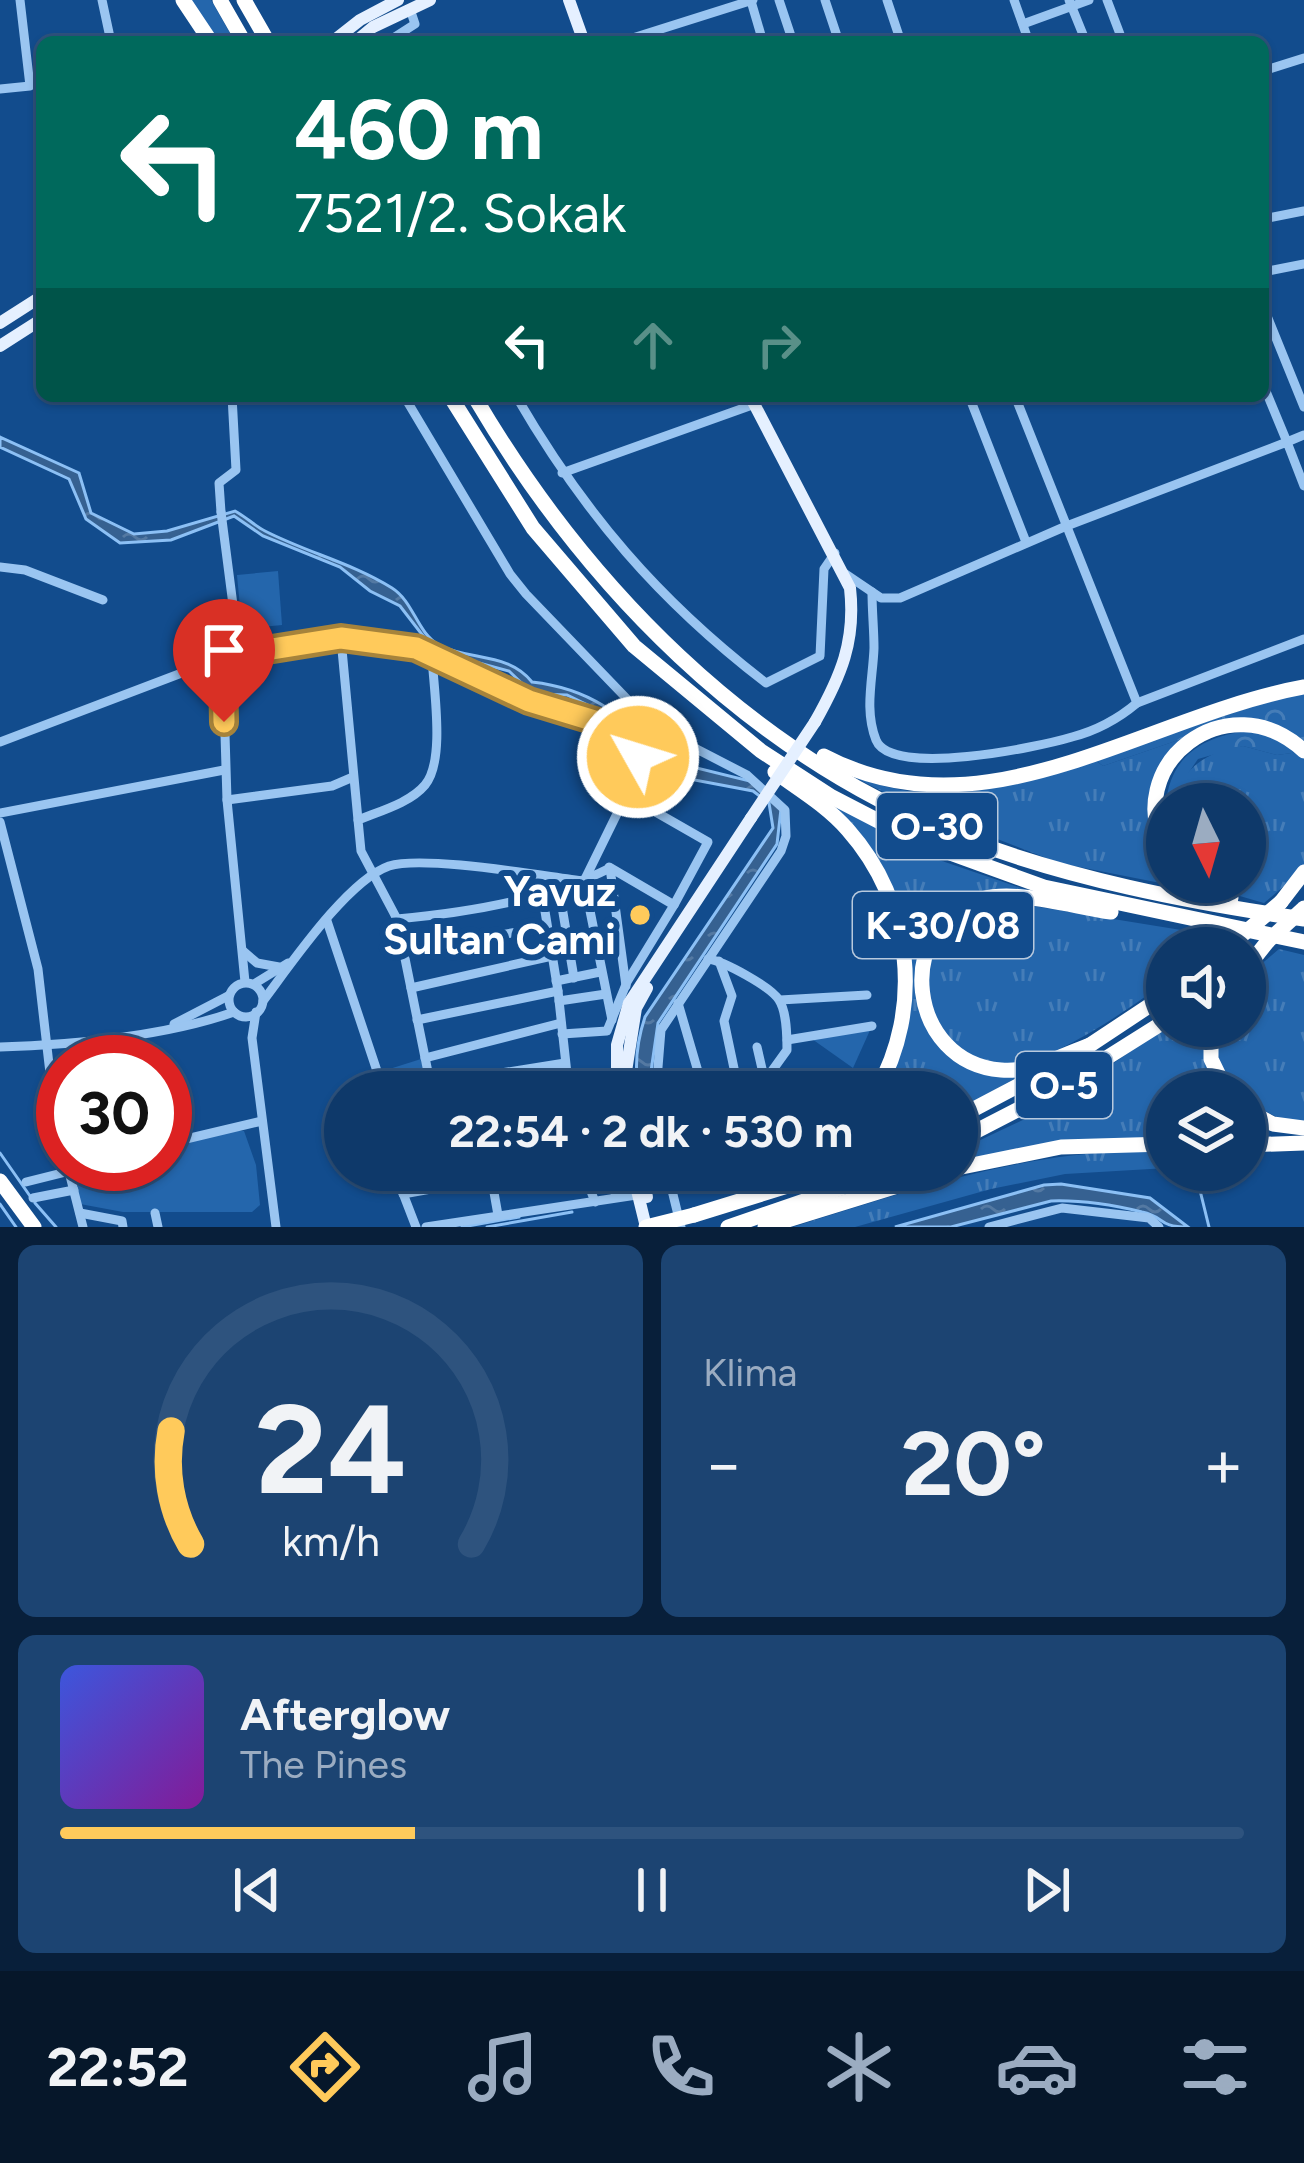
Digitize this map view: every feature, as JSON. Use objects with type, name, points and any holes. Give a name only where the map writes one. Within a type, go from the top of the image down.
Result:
[{"type":"highway","points":[[183,0],[207,36]]},
{"type":"highway","points":[[220,0],[241,36]]},
{"type":"highway","points":[[244,0],[265,36]]},
{"type":"highway","name":"O-30","points":[[454,402],[533,528],[634,646],[761,751],[889,828],[973,863],[1044,887],[1230,927]]},
{"type":"highway","name":"O-30","points":[[478,402],[544,506],[596,572],[758,724],[822,766],[918,818],[1002,851],[1076,873],[1283,909],[1304,920]]},
{"type":"highway","points":[[644,621],[749,706],[825,757],[851,771],[897,784],[943,788],[996,783],[1304,682]]},
{"type":"highway","points":[[634,646],[739,745],[830,811],[864,850],[886,887],[899,923],[906,966],[898,1041],[885,1071]]},
{"type":"highway","points":[[1160,783],[1166,767],[1191,739],[1220,727],[1246,725],[1274,731],[1304,751]]},
{"type":"highway","points":[[1283,909],[1304,872]]},
{"type":"highway","points":[[1258,927],[1283,909],[1304,882]]},
{"type":"highway","name":"K-30/08","points":[[1090,1046],[1016,1070],[987,1068],[951,1050],[926,1014],[920,986],[924,958],[940,928],[953,914],[979,900],[1007,896],[1220,924]]},
{"type":"highway","points":[[1263,903],[1283,909]]},
{"type":"highway","points":[[1266,934],[1304,908]]},
{"type":"highway","points":[[1266,938],[1304,945]]},
{"type":"highway","name":"O-5","points":[[978,1108],[1030,1082],[1146,1008]]},
{"type":"highway","name":"O-5","points":[[978,1131],[1054,1091],[1146,1033]]},
{"type":"highway","points":[[1266,1120],[1304,1128]]},
{"type":"highway","points":[[978,1164],[1061,1147],[1146,1145]]},
{"type":"highway","points":[[1266,1145],[1304,1145]]},
{"type":"highway","points":[[0,1181],[34,1227]]},
{"type":"highway","points":[[647,1223],[687,1221],[754,1191]]},
{"type":"highway","points":[[715,1209],[772,1191]]},
{"type":"highway","points":[[728,1227],[833,1191]]},
{"type":"highway","points":[[765,1227],[882,1191]]},
{"type":"main road","points":[[340,36],[398,0]]},
{"type":"main road","points":[[362,36],[430,0]]},
{"type":"main road","points":[[568,0],[582,36]]},
{"type":"main road","points":[[0,323],[36,300]]},
{"type":"main road","points":[[0,346],[36,323]]},
{"type":"main road","points":[[619,1071],[616,1046],[629,1003],[815,722],[850,649],[854,622],[850,588],[753,402]]},
{"type":"main road","points":[[643,1193],[647,1223]]},
{"type":"street","points":[[0,89],[30,86],[20,0]]},
{"type":"street","points":[[102,0],[110,36]]},
{"type":"street","points":[[639,36],[752,0],[761,36]]},
{"type":"street","points":[[779,0],[791,36]]},
{"type":"street","points":[[825,0],[837,36]]},
{"type":"street","points":[[887,0],[899,36]]},
{"type":"street","points":[[1014,0],[1027,36]]},
{"type":"street","points":[[1023,24],[1070,3],[1089,0]]},
{"type":"street","points":[[1107,0],[1122,36]]},
{"type":"street","points":[[1070,3],[1084,36]]},
{"type":"street","points":[[397,36],[415,24],[410,9]]},
{"type":"street","points":[[1269,69],[1304,58]]},
{"type":"street","points":[[1269,218],[1304,211]]},
{"type":"street","points":[[1269,271],[1304,263]]},
{"type":"street","points":[[1269,321],[1304,407]]},
{"type":"street","points":[[1269,399],[1304,486]]},
{"type":"street","points":[[232,402],[236,470],[219,483],[237,636],[223,669],[224,770],[249,983]]},
{"type":"street","points":[[408,402],[526,594],[654,727],[747,775],[785,810],[781,851],[714,960],[661,1030],[658,1071]]},
{"type":"street","points":[[520,402],[562,473],[640,570],[720,648],[766,683],[820,656],[824,568],[835,553]]},
{"type":"street","points":[[562,473],[747,402]]},
{"type":"street","points":[[971,402],[1026,542]]},
{"type":"street","points":[[1017,402],[1137,703]]},
{"type":"street","points":[[844,573],[881,598],[899,598],[1026,542],[1304,435]]},
{"type":"street","points":[[0,567],[25,570],[103,600]]},
{"type":"street","points":[[872,592],[874,651],[868,688],[875,737],[882,749],[900,756],[944,758],[1002,752],[1075,737],[1119,718],[1137,703],[1304,639]]},
{"type":"street","points":[[341,638],[361,850],[397,919],[428,1071]]},
{"type":"street","points":[[0,742],[229,656],[341,638],[416,648],[529,701],[608,725],[638,757],[638,772],[584,881],[609,1025]]},
{"type":"street","points":[[358,820],[416,794],[432,776],[436,741],[432,655]]},
{"type":"street","points":[[47,1035],[38,969],[0,818],[224,770]]},
{"type":"street","points":[[227,800],[332,786],[352,777]]},
{"type":"street","points":[[609,1025],[707,842],[626,796]]},
{"type":"street","points":[[593,859],[674,905]]},
{"type":"street","points":[[118,1035],[195,1026],[235,1014],[250,1017],[354,888],[399,864],[428,863],[584,881]]},
{"type":"street","points":[[397,919],[559,889],[610,868]]},
{"type":"street","points":[[610,868],[626,986]]},
{"type":"street","points":[[534,875],[542,893],[566,1071]]},
{"type":"street","points":[[559,889],[574,978]]},
{"type":"street","points":[[327,921],[373,1071]]},
{"type":"street","points":[[404,952],[546,927]]},
{"type":"street","points":[[243,951],[257,963],[279,968]]},
{"type":"street","points":[[243,951],[226,1002],[252,1038]]},
{"type":"street","points":[[411,988],[551,956]]},
{"type":"street","points":[[714,960],[780,1000],[868,995]]},
{"type":"street","points":[[714,960],[732,996],[724,1021],[735,1071]]},
{"type":"street","points":[[169,1027],[293,961]]},
{"type":"street","points":[[558,991],[574,978],[600,972]]},
{"type":"street","points":[[249,983],[260,988],[263,1000]]},
{"type":"street","points":[[417,1020],[558,991],[606,994]]},
{"type":"street","points":[[773,1071],[787,1050],[780,1000]]},
{"type":"street","points":[[678,1003],[698,1071]]},
{"type":"street","points":[[256,1012],[252,1038],[276,1227]]},
{"type":"street","points":[[425,1058],[562,1029],[609,1025]]},
{"type":"street","points":[[787,1040],[872,1026]]},
{"type":"street","points":[[0,1047],[36,1046]]},
{"type":"street","points":[[757,1047],[763,1071]]},
{"type":"street","points":[[518,1071],[565,1063]]},
{"type":"street","points":[[192,1138],[262,1121]]},
{"type":"street","points":[[26,1182],[36,1179]]},
{"type":"street","points":[[33,1198],[69,1191]]},
{"type":"street","points":[[74,1191],[82,1227]]},
{"type":"street","points":[[402,1191],[421,1227],[643,1193]]},
{"type":"street","points":[[403,1194],[416,1191]]},
{"type":"street","points":[[494,1191],[498,1215]]},
{"type":"street","points":[[579,1203],[581,1191]]},
{"type":"street","points":[[600,1191],[647,1223]]},
{"type":"street","points":[[608,1200],[617,1191]]},
{"type":"street","points":[[675,1191],[687,1221]]},
{"type":"street","points":[[989,1227],[1062,1208],[1149,1218],[1159,1227]]},
{"type":"street","points":[[1046,1212],[1049,1227]]},
{"type":"street","points":[[80,1213],[123,1224]]},
{"type":"street","points":[[155,1213],[158,1227]]},
{"type":"green space","points":[[191,0],[211,0],[232,36],[215,36]]},
{"type":"green space","points":[[278,571],[282,625],[242,629],[237,575]]},
{"type":"green space","points":[[1304,694],[1304,746],[1275,729],[1190,736],[1103,766],[1093,758],[1283,697]]},
{"type":"green space","points":[[1250,731],[1275,736],[1299,752],[1277,755],[1243,746],[1198,759],[1181,783],[1171,783],[1192,751],[1227,735]]},
{"type":"green space","points":[[1190,736],[1159,772],[1160,783],[1146,783],[1146,880],[1059,863],[907,804],[852,776],[917,792],[946,793],[1002,786],[1092,758],[1103,766]]},
{"type":"green space","points":[[1243,746],[1277,755],[1299,752],[1304,757],[1304,869],[1266,901],[1266,783],[1181,783],[1197,764]]},
{"type":"green space","points":[[831,803],[939,860],[1050,898],[964,901],[917,976],[947,1054],[1023,1074],[978,1099],[978,1071],[893,1071],[906,1030],[903,923]]},
{"type":"green space","points":[[987,903],[1015,903],[1163,927],[1146,927],[1146,996],[1059,1049],[1013,1065],[994,1065],[957,1047],[943,1032],[927,994],[931,953],[962,916]]},
{"type":"green space","points":[[1279,949],[1304,955],[1304,1123],[1287,1122],[1266,1112],[1266,1071],[1223,1071],[1218,1053],[1218,1047],[1266,1047],[1266,960]]},
{"type":"green space","points":[[871,1028],[853,1068],[812,1039]]},
{"type":"green space","points":[[1146,1041],[1146,1047],[1213,1047],[1219,1071],[1146,1071],[1146,1141],[1061,1145],[978,1158],[978,1141],[1046,1109]]},
{"type":"green space","points":[[421,1059],[423,1071],[383,1071]]},
{"type":"green space","points":[[244,1131],[256,1165],[260,1205],[252,1212],[123,1212],[80,1204],[77,1191],[192,1191],[192,1140]]},
{"type":"green space","points":[[1146,1151],[1146,1169],[1065,1174],[855,1227],[793,1227],[911,1191],[978,1191],[978,1174],[1086,1154]]},
{"type":"water","points":[[0,437],[79,473],[91,513],[134,534],[167,531],[235,511],[265,531],[392,588],[439,645],[500,661],[532,682],[587,697],[618,715],[656,758],[750,781],[781,809],[777,844],[658,1023],[651,1071],[637,1071],[645,1017],[773,828],[769,803],[753,791],[657,773],[610,716],[567,695],[533,694],[509,671],[442,653],[430,645],[400,606],[370,591],[340,567],[263,536],[234,516],[171,540],[120,543],[86,519],[69,479],[0,447]]},
{"type":"water","points":[[1044,1185],[1150,1198],[1188,1227],[1131,1209],[1051,1201],[951,1227],[895,1227]]},
{"type":"waterway","points":[[0,1153],[30,1196]]},
{"type":"waterway","points":[[1200,1191],[1209,1227]]},
{"type":"waterway","points":[[35,1203],[56,1227]]},
{"type":"waterway","points":[[0,1204],[16,1227]]},
{"type":"waterway","points":[[487,1227],[572,1212]]},
{"type":"waterway","points":[[462,1227],[519,1217]]},
{"type":"place","name":"Yavuz Sultan Cami","points":[[640,915]]},
{"type":"route","points":[[224,722],[223,669],[229,656],[341,638],[416,648],[529,701],[608,725],[638,757]]}]
